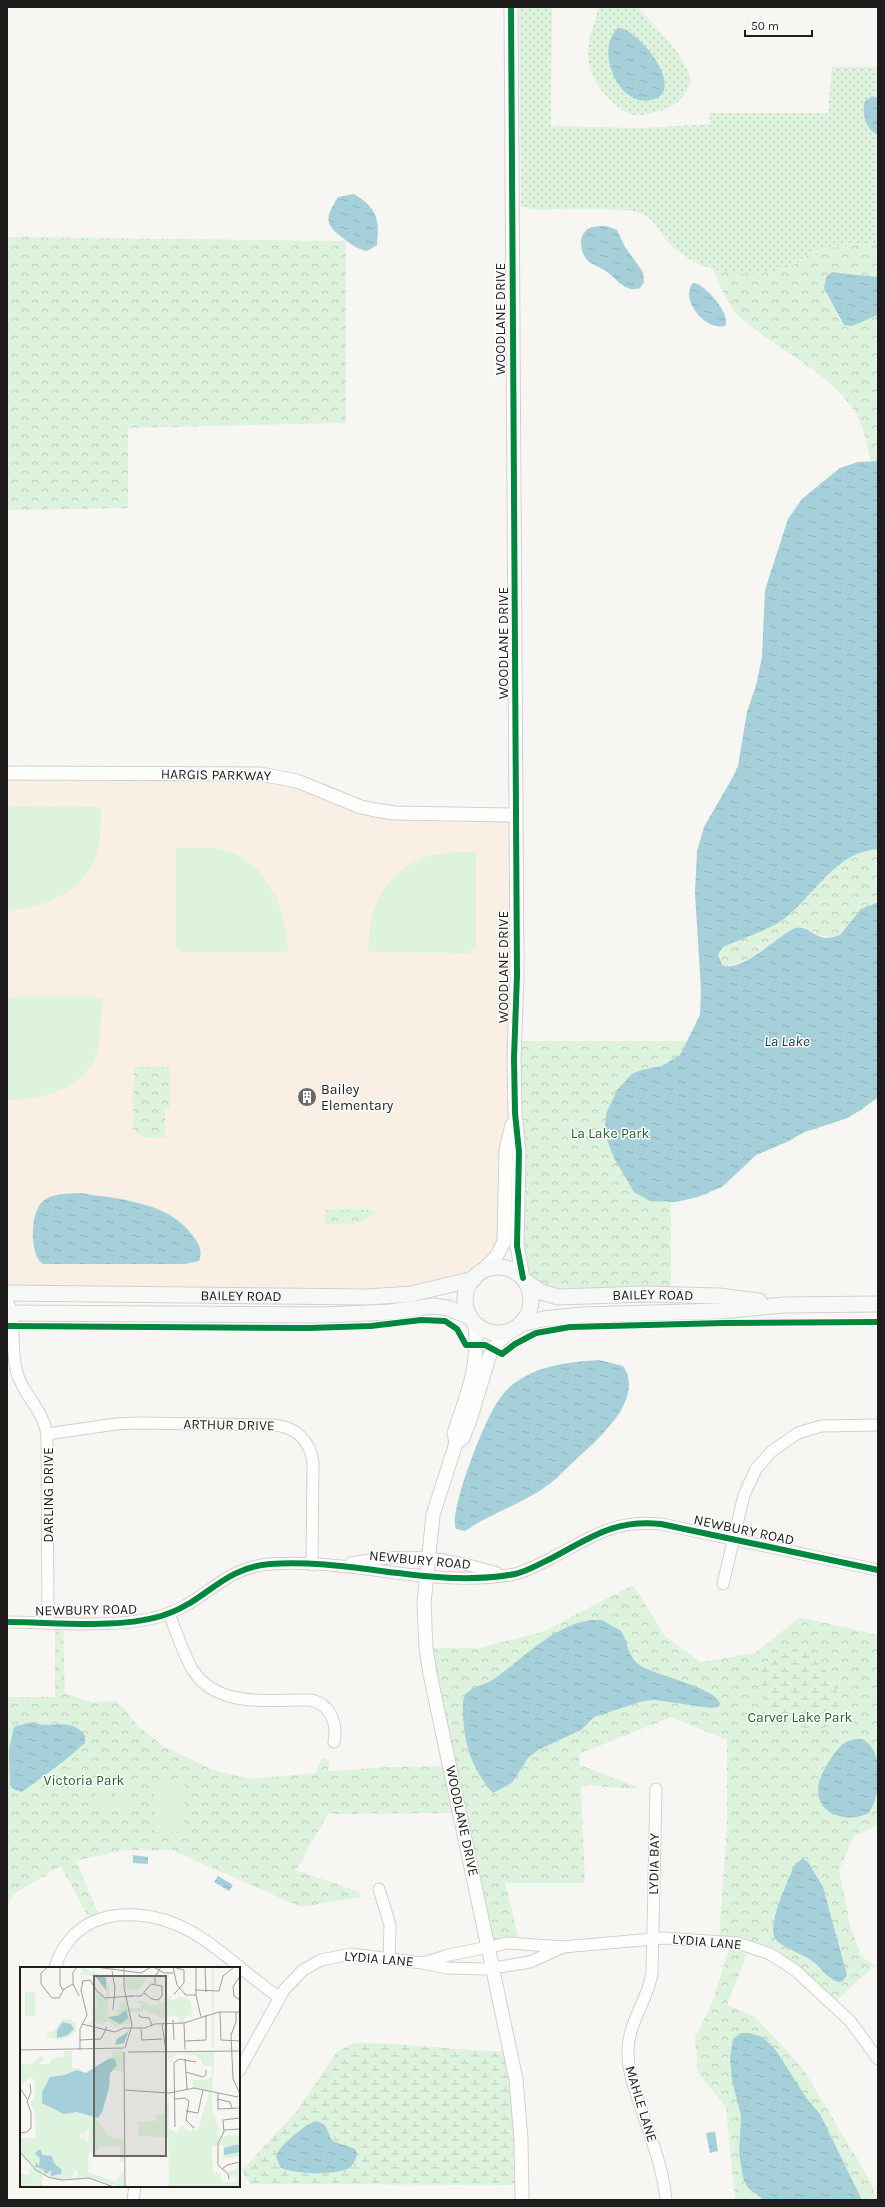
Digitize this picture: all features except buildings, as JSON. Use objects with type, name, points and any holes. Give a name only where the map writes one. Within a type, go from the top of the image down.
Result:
[{"type":"main road","points":[[500,1268],[508,1269],[524,1280],[531,1300],[529,1313],[516,1328],[491,1333],[472,1320],[466,1309],[466,1293],[475,1277],[484,1271],[500,1268]]},
{"type":"main road","name":"BAILEY ROAD","points":[[7,1294],[368,1297],[411,1294],[475,1277]]},
{"type":"main road","name":"BAILEY ROAD","points":[[524,1280],[541,1292],[558,1297],[624,1294],[719,1296],[784,1304]]},
{"type":"main road","name":"BAILEY ROAD","points":[[516,1328],[543,1319],[582,1315],[720,1311],[784,1304],[878,1304]]},
{"type":"main road","name":"BAILEY ROAD","points":[[9,1309],[323,1315],[391,1312],[432,1306],[448,1308],[472,1320]]},
{"type":"street","name":"WOODLANE DRIVE","points":[[511,7],[517,975],[515,1113],[519,1152],[517,1246],[524,1280]]},
{"type":"street","name":"HARGIS PARKWAY","points":[[7,772],[260,774],[297,781],[361,807],[375,810],[395,813],[515,814]]},
{"type":"street","name":"WOODLANE DRIVE","points":[[475,1277],[496,1257],[504,1242],[506,1150],[515,1113]]},
{"type":"street","name":"DARLING DRIVE","points":[[9,1309],[13,1354],[18,1376],[42,1417],[47,1434],[48,1622]]},
{"type":"street","name":"WOODLANE DRIVE","points":[[472,1320],[477,1340],[475,1370],[454,1433],[456,1443],[436,1502],[425,1576],[424,1622],[430,1674],[517,2086],[521,2139],[522,2200]]},
{"type":"street","name":"WOODLANE DRIVE","points":[[456,1443],[463,1438],[470,1420],[489,1358],[496,1345],[516,1328]]},
{"type":"street","name":"DARLING DRIVE","points":[[7,1367],[18,1376]]},
{"type":"street","name":"ARTHUR DRIVE","points":[[47,1434],[133,1423],[274,1425],[290,1428],[304,1438],[311,1451],[313,1460],[312,1565]]},
{"type":"street","points":[[722,1584],[748,1484],[756,1469],[772,1451],[798,1433],[821,1426],[878,1425]]},
{"type":"street","name":"NEWBURY ROAD","points":[[7,1622],[134,1622],[169,1614],[189,1604],[230,1574],[245,1568],[271,1564],[342,1565],[425,1576],[469,1578],[502,1575],[526,1570],[604,1530],[634,1523],[662,1524],[878,1570]]},
{"type":"street","name":"NEWBURY ROAD","points":[[342,1565],[400,1556],[428,1557],[470,1564],[502,1575]]},
{"type":"street","points":[[169,1614],[190,1665],[203,1682],[212,1689],[222,1694],[243,1699],[316,1700],[325,1706],[331,1715],[335,1729],[334,1742]]},
{"type":"street","name":"LYDIA BAY","points":[[653,1939],[656,1789]]},
{"type":"street","points":[[379,1889],[390,1925],[389,1959]]},
{"type":"street","points":[[55,1967],[67,1943],[78,1931],[100,1918],[118,1915],[150,1916],[174,1922],[199,1935],[279,1997]]},
{"type":"street","name":"LYDIA LANE","points":[[423,1963],[488,1946],[520,1943],[563,1947],[653,1939],[731,1942],[750,1946],[775,1956],[795,1970],[838,2009],[862,2035],[878,2060]]},
{"type":"street","name":"MAHLE LANE","points":[[653,1939],[651,1980],[630,2030],[628,2061],[632,2082],[660,2167],[666,2200]]},
{"type":"street","name":"LYDIA LANE","points":[[240,2069],[279,1997],[294,1978],[309,1966],[321,1960],[351,1954],[451,1968],[493,1968],[534,1961],[563,1947]]},
{"type":"street","points":[[133,2200],[135,2187]]},
{"type":"shaded area","points":[[7,773],[260,774],[361,807],[515,815],[517,975],[504,1234],[474,1279],[431,1290],[7,1293]]},
{"type":"green space","points":[[519,7],[552,7],[551,126],[641,128],[710,124],[710,113],[828,113],[832,67],[878,67],[878,98],[872,96],[864,116],[870,128],[878,135],[878,245],[825,248],[815,251],[797,262],[774,272],[754,275],[733,274],[706,267],[685,256],[666,240],[655,224],[640,213],[615,210],[535,209],[521,206]]},
{"type":"green space","points":[[599,7],[638,7],[669,41],[682,60],[691,80],[685,94],[677,103],[659,111],[643,115],[634,115],[626,112],[605,95],[591,72],[588,57],[589,42]]},
{"type":"green space","points":[[7,237],[346,241],[346,423],[128,428],[128,508],[7,510]]},
{"type":"green space","points":[[878,245],[878,277],[838,272],[825,291],[833,303],[840,320],[867,318],[878,315],[878,461],[871,461],[861,423],[845,398],[817,373],[740,317],[731,307],[713,269],[743,274],[773,272],[793,265],[814,252],[824,249],[839,246]]},
{"type":"green space","points":[[7,806],[101,807],[100,839],[95,859],[87,873],[77,884],[52,900],[22,909],[7,910]]},
{"type":"green space","points":[[176,848],[222,849],[242,857],[255,867],[265,878],[279,906],[287,937],[288,952],[181,952],[176,947]]},
{"type":"green space","points":[[878,849],[878,902],[871,904],[861,911],[840,935],[832,937],[825,936],[819,935],[806,928],[796,928],[787,932],[746,960],[726,966],[719,962],[718,952],[723,947],[763,931],[778,923],[795,909],[826,876],[838,866],[863,852]]},
{"type":"green space","points":[[454,852],[476,852],[476,947],[470,953],[368,952],[373,913],[391,879],[424,857]]},
{"type":"green space","points":[[7,998],[102,998],[99,1044],[94,1059],[87,1071],[76,1081],[51,1094],[7,1100]]},
{"type":"green space","name":"La Lake Park","points":[[515,1041],[840,1041],[839,1121],[797,1136],[753,1157],[730,1180],[710,1193],[687,1200],[671,1202],[671,1295],[566,1298],[523,1278]]},
{"type":"green space","points":[[134,1067],[170,1067],[170,1109],[165,1109],[165,1137],[140,1137],[133,1129]]},
{"type":"green space","points":[[325,1210],[378,1210],[367,1219],[360,1222],[325,1224]]},
{"type":"green space","name":"Carver Lake Park","points":[[633,1585],[665,1636],[700,1662],[755,1653],[800,1617],[878,1635],[878,1825],[854,1836],[839,1870],[850,1925],[862,1957],[875,1965],[833,2004],[795,1970],[750,1946],[727,2005],[755,2017],[802,2067],[871,2182],[877,2200],[735,2200],[726,2108],[698,2072],[695,2038],[712,2003],[731,1942],[719,1940],[727,1824],[727,1740],[671,1717],[579,1754],[580,1765],[637,1787],[637,1789],[581,1785],[585,1883],[505,1883],[520,1943],[488,1946],[461,1813],[328,1814],[296,1870],[359,1892],[361,1897],[301,1907],[171,1850],[123,1850],[76,1861],[100,1918],[91,1922],[61,1866],[15,1893],[7,1906],[7,1697],[55,1697],[55,1622],[63,1623],[65,1693],[91,1702],[117,1701],[140,1728],[163,1746],[213,1770],[251,1779],[315,1773],[322,1757],[329,1760],[328,1771],[391,1767],[451,1766],[426,1648],[478,1648],[542,1632]]},
{"type":"green space","points":[[790,1652],[804,1652],[814,1658],[827,1672],[837,1690],[840,1699],[840,1715],[839,1718],[830,1726],[801,1729],[791,1726],[783,1723],[776,1717],[770,1711],[765,1702],[759,1682],[761,1669],[772,1658]]},
{"type":"green space","points":[[95,1779],[110,1779],[110,1811],[95,1811]]},
{"type":"green space","points":[[115,1779],[130,1779],[130,1811],[115,1811]]},
{"type":"green space","points":[[154,1785],[184,1785],[184,1832],[154,1832]]},
{"type":"green space","points":[[351,2044],[396,2044],[511,2052],[522,2185],[250,2184],[242,2170],[297,2111],[336,2053]]},
{"type":"water","points":[[618,28],[626,30],[645,46],[661,71],[665,83],[663,92],[655,99],[642,101],[631,96],[621,88],[614,77],[609,64],[608,50],[611,38]]},
{"type":"water","points":[[872,96],[878,98],[878,135],[870,129],[864,116],[865,101]]},
{"type":"water","points":[[354,194],[368,204],[377,221],[377,245],[367,251],[357,248],[349,243],[329,224],[329,215],[338,197]]},
{"type":"water","points":[[606,226],[617,230],[625,247],[643,272],[644,282],[640,288],[630,289],[626,287],[606,271],[589,262],[585,257],[581,239],[585,232],[592,227]]},
{"type":"water","points":[[832,272],[878,277],[878,315],[852,326],[844,325],[824,288],[826,278]]},
{"type":"water","points":[[693,283],[704,288],[716,301],[725,315],[725,326],[710,324],[702,319],[696,312],[689,297]]},
{"type":"water","name":"La Lake","points":[[878,461],[878,849],[863,852],[850,858],[826,876],[784,919],[763,931],[723,947],[718,955],[722,965],[730,966],[739,964],[758,954],[784,934],[796,928],[804,928],[820,937],[825,938],[840,935],[861,909],[878,902],[878,1097],[861,1110],[845,1119],[804,1132],[789,1141],[756,1155],[722,1187],[697,1197],[676,1202],[650,1201],[634,1192],[614,1158],[607,1140],[605,1128],[606,1114],[617,1090],[632,1074],[641,1070],[662,1066],[680,1055],[700,1015],[701,991],[695,893],[697,851],[704,827],[738,766],[747,712],[757,682],[762,657],[765,590],[788,519],[802,499],[840,468],[858,462]]},
{"type":"water","points":[[79,1193],[126,1200],[170,1215],[183,1224],[197,1242],[200,1248],[199,1261],[184,1264],[43,1264],[38,1259],[33,1243],[34,1223],[39,1206],[47,1198],[60,1194]]},
{"type":"water","points":[[599,1360],[623,1366],[629,1379],[628,1393],[623,1407],[603,1434],[557,1478],[542,1489],[520,1502],[475,1524],[465,1531],[456,1529],[455,1520],[457,1505],[469,1466],[491,1412],[505,1392],[524,1377],[544,1368],[566,1363]]},
{"type":"water","points":[[592,1620],[602,1620],[621,1631],[632,1657],[638,1664],[708,1692],[716,1698],[720,1704],[718,1707],[711,1708],[655,1700],[643,1701],[594,1717],[581,1730],[538,1750],[528,1758],[512,1783],[493,1793],[480,1776],[471,1757],[465,1737],[463,1706],[464,1697],[473,1688],[494,1679],[540,1643],[553,1635],[578,1623]]},
{"type":"water","points":[[31,1722],[45,1725],[59,1724],[72,1726],[79,1729],[85,1735],[85,1743],[64,1761],[22,1792],[13,1789],[10,1785],[9,1749],[14,1727]]},
{"type":"water","points":[[861,1739],[869,1744],[874,1751],[877,1761],[878,1784],[873,1805],[869,1813],[861,1816],[844,1817],[836,1815],[829,1812],[823,1806],[819,1798],[819,1784],[827,1765],[839,1747],[847,1742]]},
{"type":"water","points":[[133,1855],[148,1857],[148,1864],[133,1863]]},
{"type":"water","points":[[803,1859],[808,1862],[823,1887],[847,1975],[842,1982],[835,1981],[827,1976],[815,1963],[777,1941],[774,1935],[773,1926],[782,1894],[796,1863]]},
{"type":"water","points":[[218,1876],[233,1885],[229,1891],[214,1882]]},
{"type":"water","points":[[741,2033],[749,2033],[763,2037],[775,2049],[807,2099],[820,2114],[862,2200],[764,2200],[748,2188],[744,2181],[741,2167],[739,2152],[741,2116],[732,2080],[730,2058],[733,2039]]},
{"type":"water","points":[[317,2121],[325,2125],[332,2141],[355,2149],[357,2154],[352,2165],[344,2170],[326,2173],[294,2172],[280,2167],[276,2156],[282,2146],[307,2125]]},
{"type":"water","points":[[715,2132],[718,2151],[710,2153],[706,2133]]},
{"type":"cycle path","points":[[511,7],[517,975],[514,1058],[515,1113],[519,1152],[517,1246],[523,1278]]},
{"type":"cycle path","points":[[7,1326],[309,1328],[371,1326],[421,1320],[445,1321],[457,1329],[466,1345],[485,1345],[502,1354],[515,1344],[536,1333],[570,1327],[724,1323],[878,1322]]},
{"type":"cycle path","points":[[7,1622],[110,1624],[149,1619],[181,1608],[227,1578],[240,1572],[254,1567],[270,1564],[301,1563],[331,1565],[423,1576],[454,1578],[484,1578],[515,1574],[550,1559],[590,1537],[616,1527],[644,1523],[661,1524],[878,1570]]},
{"type":"place","name":"Bailey Elementary","points":[[307,1097]]},
{"type":"park label","name":"Victoria Park","points":[[84,1780]]}]
